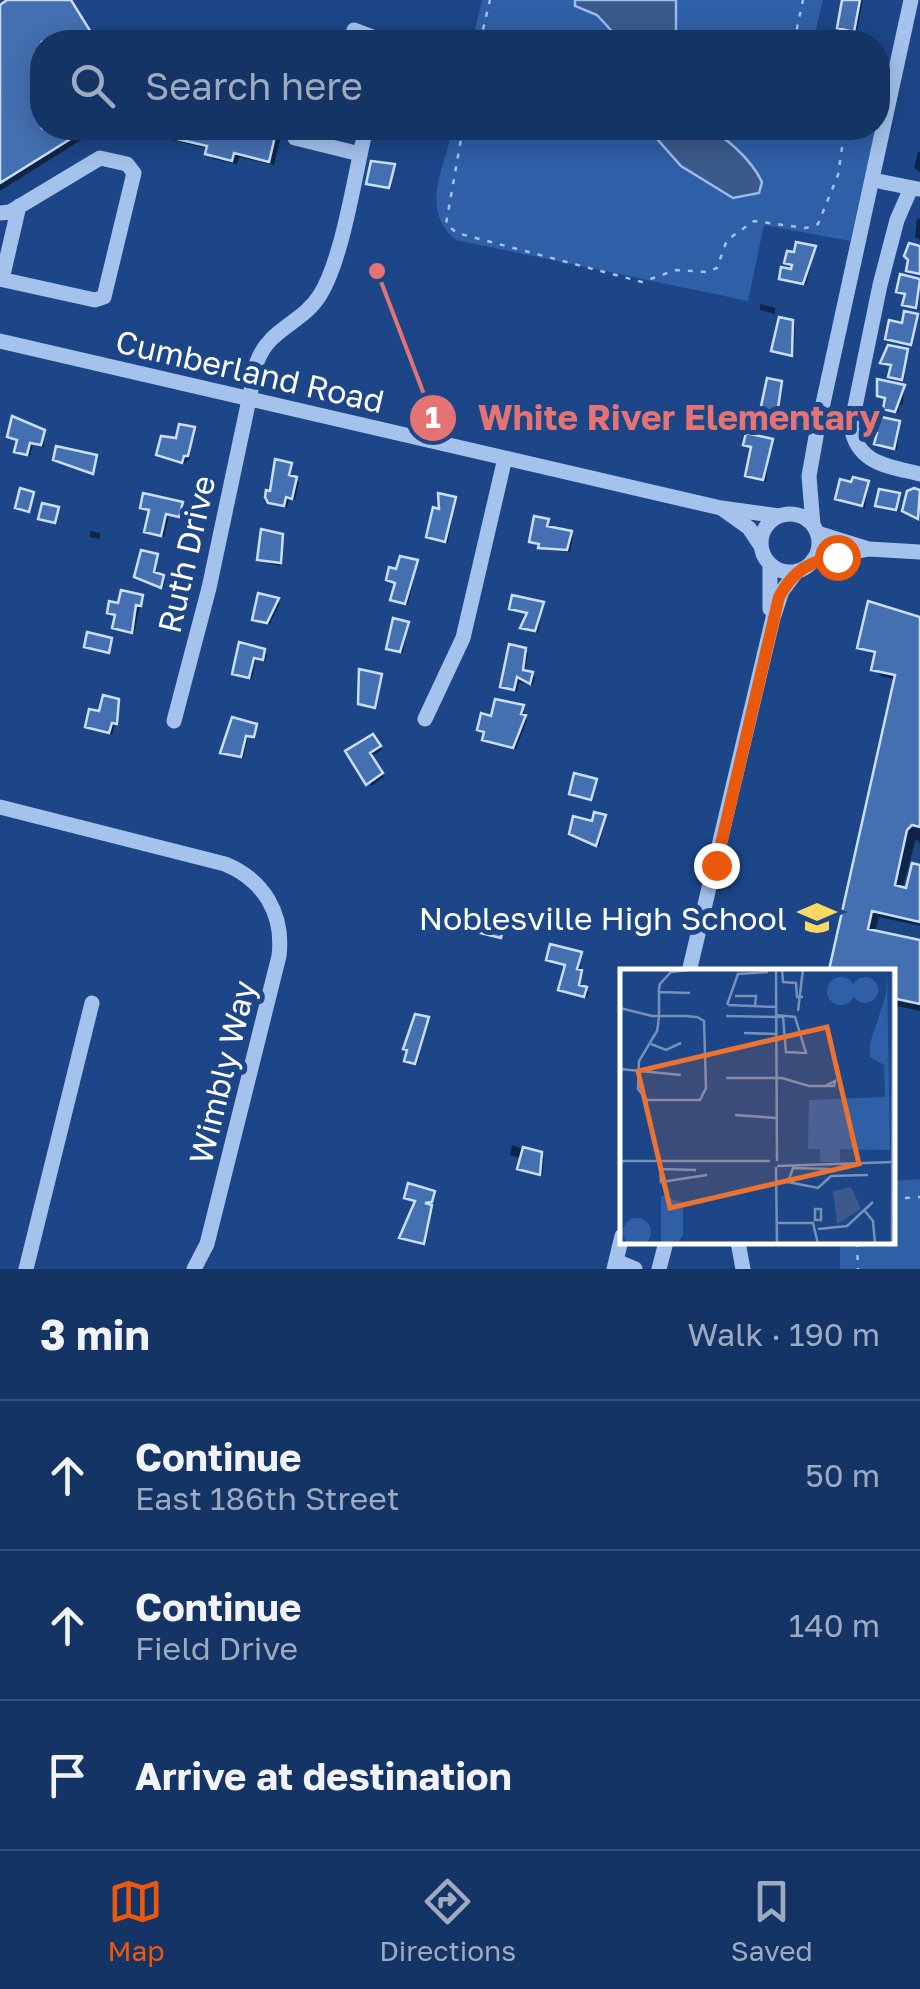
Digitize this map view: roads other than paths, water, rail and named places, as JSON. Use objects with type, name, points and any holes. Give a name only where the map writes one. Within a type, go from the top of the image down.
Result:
[{"type":"street","points":[[890,99],[911,0]]},
{"type":"street","points":[[302,140],[360,154]]},
{"type":"street","name":"Ruth Drive","points":[[174,721],[266,341],[312,305],[328,279],[363,140]]},
{"type":"street","points":[[813,560],[815,529],[809,476],[881,140]]},
{"type":"street","points":[[0,212],[19,206],[100,158],[127,164],[134,173],[104,297],[95,300],[1,279],[19,206]]},
{"type":"street","points":[[873,180],[916,189],[897,220],[851,426],[857,447],[872,462],[920,474]]},
{"type":"street","name":"Cumberland Road","points":[[0,340],[720,508],[784,514]]},
{"type":"street","points":[[425,719],[463,638],[504,458]]},
{"type":"street","points":[[773,618],[768,604],[770,564],[761,546],[765,527],[784,514],[809,476]]},
{"type":"street","name":"Cumberland Road","points":[[720,508],[749,528],[761,546]]},
{"type":"street","points":[[784,514],[868,549]]},
{"type":"street","points":[[690,969],[773,618],[787,582],[813,560],[868,549],[920,552]]},
{"type":"street","points":[[770,564],[797,571]]},
{"type":"street","name":"Wimbly Way","points":[[0,807],[238,870],[261,888],[278,920],[279,956],[206,1244],[194,1269]]},
{"type":"street","points":[[26,1269],[92,1003]]},
{"type":"street","points":[[659,1269],[665,1244]]},
{"type":"street","points":[[738,1244],[742,1269]]},
{"type":"street","points":[[615,1265],[635,1269]]},
{"type":"place","name":"White River Elementary","points":[[377,271]]},
{"type":"place","name":"Noblesville High School","points":[[817,918]]}]
